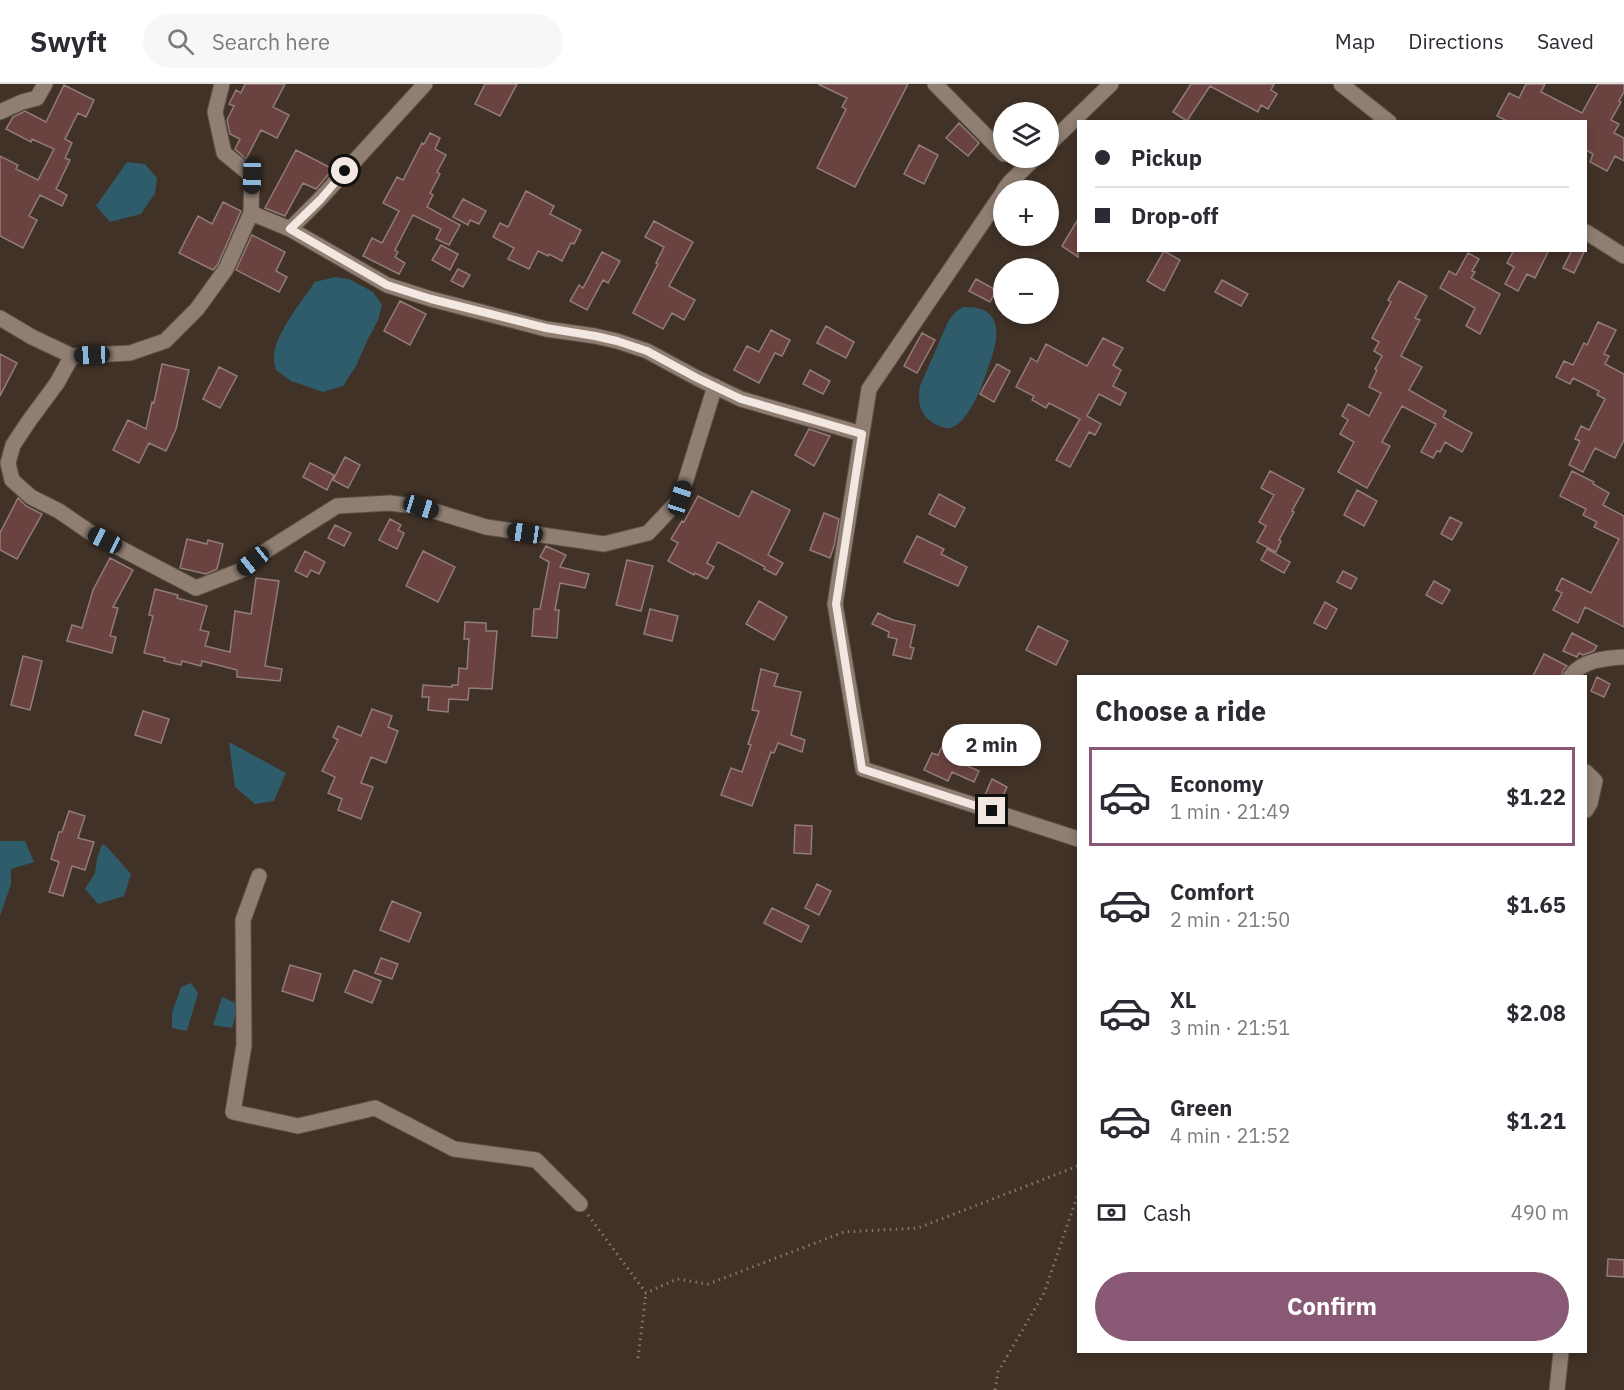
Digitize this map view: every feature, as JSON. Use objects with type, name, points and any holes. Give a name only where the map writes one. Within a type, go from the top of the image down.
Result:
[{"type":"street","points":[[0,112],[37,98],[45,84]]},
{"type":"street","points":[[0,318],[32,337],[72,356],[130,354],[165,340],[197,309],[226,269],[251,213],[252,176],[225,153],[215,112],[222,84]]},
{"type":"street","points":[[290,229],[320,200],[425,84]]},
{"type":"street","points":[[935,84],[993,143]]},
{"type":"street","points":[[1059,134],[1111,84]]},
{"type":"street","points":[[1341,84],[1386,120]]},
{"type":"street","points":[[1018,168],[1021,171]]},
{"type":"street","points":[[1012,180],[1024,168]]},
{"type":"street","points":[[993,207],[869,389],[836,604],[862,769],[1077,839]]},
{"type":"street","points":[[251,213],[290,229],[387,285],[431,299],[546,328],[617,341],[647,351],[741,399],[862,434]]},
{"type":"street","points":[[1587,233],[1624,256]]},
{"type":"street","points":[[72,356],[57,383],[13,445],[8,462],[12,480],[31,497],[59,511],[91,533],[196,588],[242,570],[264,552],[338,506],[400,504],[421,507],[486,527],[604,544],[648,533],[680,498],[715,386]]},
{"type":"street","points":[[1572,675],[1575,670],[1601,658],[1624,657]]},
{"type":"street","points":[[1587,773],[1595,781],[1587,808]]},
{"type":"street","points":[[259,876],[243,920],[244,1045],[233,1112],[298,1126],[375,1108],[454,1149],[536,1160],[580,1204]]},
{"type":"street","points":[[1557,1390],[1561,1353]]},
{"type":"path","points":[[646,1293],[677,1279],[708,1284],[844,1232],[918,1228],[1077,1166]]},
{"type":"path","points":[[994,1390],[998,1372],[1044,1293],[1077,1197]]},
{"type":"path","points":[[580,1204],[646,1293],[638,1358]]},
{"type":"water","points":[[127,162],[145,164],[157,178],[155,193],[141,214],[110,222],[96,206]]},
{"type":"water","points":[[335,277],[349,279],[373,292],[382,305],[378,320],[356,366],[343,386],[323,392],[291,381],[276,370],[275,348],[284,328],[315,282]]},
{"type":"water","points":[[963,307],[977,308],[987,312],[993,319],[996,338],[982,386],[973,404],[957,425],[944,428],[931,422],[925,416],[919,400],[920,386],[948,322],[955,312]]},
{"type":"water","points":[[229,742],[286,773],[274,801],[255,804],[235,787]]},
{"type":"water","points":[[0,841],[25,841],[34,862],[11,869],[11,884],[0,916]]},
{"type":"water","points":[[102,844],[131,874],[124,896],[98,904],[85,889],[95,873]]},
{"type":"water","points":[[191,983],[198,993],[187,1031],[172,1028],[172,1013],[181,987]]},
{"type":"water","points":[[222,997],[238,1004],[232,1028],[213,1025]]},
{"type":"building","points":[[245,84],[285,84],[273,107],[289,115],[277,138],[261,130],[246,159],[235,149],[240,139],[230,134],[227,120],[234,106],[229,104],[236,90],[241,93]]},
{"type":"building","points":[[485,84],[517,84],[500,116],[475,104]]},
{"type":"building","points":[[818,84],[908,84],[855,187],[817,168],[846,109],[842,107],[847,98]]},
{"type":"building","points":[[1191,84],[1274,84],[1271,90],[1277,94],[1268,109],[1261,105],[1258,112],[1210,86],[1188,120],[1173,112]]},
{"type":"building","points":[[1526,84],[1545,84],[1541,92],[1582,113],[1598,84],[1624,84],[1624,92],[1619,101],[1621,102],[1611,120],[1619,124],[1614,133],[1624,138],[1624,161],[1615,156],[1607,171],[1590,162],[1593,154],[1587,151],[1587,120],[1505,120],[1497,116],[1509,93],[1519,98]]},
{"type":"building","points":[[64,85],[94,100],[86,117],[78,113],[65,139],[72,143],[65,158],[70,160],[56,189],[67,195],[62,206],[40,195],[29,216],[37,220],[23,248],[0,236],[0,156],[18,165],[16,169],[38,180],[54,149],[32,139],[31,142],[6,129],[13,117],[25,111],[46,122]]},
{"type":"building","points":[[959,123],[979,143],[968,156],[946,138]]},
{"type":"building","points":[[430,133],[440,138],[435,149],[446,155],[437,172],[440,174],[430,193],[433,195],[427,207],[460,225],[449,245],[436,239],[441,229],[413,215],[395,250],[398,252],[395,257],[405,263],[399,274],[363,256],[372,238],[382,243],[399,211],[383,203],[397,177],[403,180],[422,143],[424,144]]},
{"type":"building","points":[[919,145],[938,155],[924,184],[904,174]]},
{"type":"building","points":[[296,150],[333,169],[316,189],[303,183],[285,216],[265,208]]},
{"type":"building","points":[[526,191],[554,206],[550,214],[581,230],[562,261],[538,251],[529,269],[508,259],[514,248],[493,237],[500,223],[508,227]]},
{"type":"building","points":[[463,199],[486,211],[479,224],[470,220],[468,225],[453,217]]},
{"type":"building","points":[[223,202],[241,211],[218,264],[213,270],[179,253],[198,216],[212,224]]},
{"type":"building","points":[[654,221],[693,242],[669,286],[695,300],[684,320],[672,313],[663,329],[633,313],[664,247],[645,237]]},
{"type":"building","points":[[1077,221],[1078,257],[1062,246]]},
{"type":"building","points":[[252,235],[285,252],[276,271],[287,277],[279,292],[236,270]]},
{"type":"building","points":[[441,245],[458,254],[450,270],[432,260]]},
{"type":"building","points":[[602,252],[620,261],[608,283],[603,280],[587,310],[570,301],[579,285],[583,288]]},
{"type":"building","points":[[1163,252],[1180,260],[1164,291],[1147,281]]},
{"type":"building","points":[[1513,252],[1548,252],[1535,278],[1527,274],[1518,291],[1505,284],[1514,267],[1507,263]]},
{"type":"building","points":[[1571,252],[1584,252],[1574,273],[1563,268]]},
{"type":"building","points":[[1468,253],[1479,259],[1471,278],[1500,294],[1480,334],[1466,326],[1475,308],[1440,288],[1449,271],[1456,275]]},
{"type":"building","points":[[458,269],[470,275],[463,287],[451,281]]},
{"type":"building","points":[[976,279],[993,288],[993,296],[990,302],[969,291]]},
{"type":"building","points":[[1222,280],[1248,294],[1241,306],[1215,292]]},
{"type":"building","points":[[1399,281],[1427,296],[1415,318],[1420,320],[1401,356],[1422,367],[1409,390],[1446,411],[1443,417],[1472,433],[1462,452],[1445,442],[1440,452],[1437,451],[1433,458],[1421,452],[1436,424],[1402,406],[1382,442],[1390,446],[1367,488],[1338,472],[1354,442],[1340,434],[1348,420],[1342,416],[1348,404],[1369,416],[1381,393],[1369,387],[1382,356],[1374,351],[1379,342],[1372,338],[1391,302],[1388,300]]},
{"type":"building","points":[[400,301],[426,314],[410,345],[384,331]]},
{"type":"building","points":[[1598,322],[1616,330],[1604,354],[1609,356],[1605,364],[1624,374],[1624,440],[1615,458],[1595,448],[1583,472],[1569,465],[1580,441],[1575,439],[1581,426],[1589,430],[1605,399],[1597,395],[1599,391],[1573,378],[1570,384],[1556,377],[1564,361],[1573,365],[1584,343],[1587,345]]},
{"type":"building","points":[[826,326],[854,342],[846,358],[817,343]]},
{"type":"building","points":[[771,330],[790,340],[782,356],[775,353],[759,383],[734,370],[747,346],[759,352]]},
{"type":"building","points":[[922,333],[935,340],[917,373],[904,366]]},
{"type":"building","points":[[1103,338],[1123,348],[1113,365],[1121,370],[1113,386],[1126,393],[1120,405],[1099,394],[1087,416],[1101,424],[1095,435],[1089,432],[1070,467],[1056,460],[1080,419],[1049,403],[1046,408],[1032,400],[1034,396],[1016,387],[1031,358],[1037,362],[1046,344],[1087,366]]},
{"type":"building","points":[[0,354],[17,363],[0,396]]},
{"type":"building","points":[[162,364],[189,370],[176,429],[166,451],[149,443],[139,463],[113,450],[128,420],[146,429]]},
{"type":"building","points":[[997,364],[1010,371],[994,402],[980,394]]},
{"type":"building","points":[[219,367],[237,376],[220,408],[203,399]]},
{"type":"building","points":[[810,370],[830,381],[823,394],[803,384]]},
{"type":"building","points":[[809,429],[830,436],[814,466],[795,455]]},
{"type":"building","points":[[345,457],[360,465],[348,488],[333,480]]},
{"type":"building","points":[[310,463],[334,475],[327,490],[303,477]]},
{"type":"building","points":[[1270,471],[1304,489],[1279,540],[1281,541],[1276,552],[1257,542],[1266,526],[1259,522],[1274,495],[1261,488]]},
{"type":"building","points":[[1572,471],[1609,493],[1603,505],[1624,516],[1624,627],[1585,607],[1578,623],[1553,610],[1562,593],[1556,590],[1562,578],[1591,593],[1619,539],[1594,527],[1597,522],[1583,515],[1586,509],[1560,496]]},
{"type":"building","points":[[1357,490],[1377,501],[1364,526],[1344,515]]},
{"type":"building","points":[[752,491],[790,510],[768,555],[783,563],[776,575],[718,542],[707,563],[714,567],[707,579],[695,573],[694,575],[668,561],[678,543],[671,539],[682,521],[684,522],[698,496],[739,517]]},
{"type":"building","points":[[939,494],[965,508],[955,527],[929,514]]},
{"type":"building","points":[[18,498],[26,506],[42,514],[17,559],[0,550],[0,533]]},
{"type":"building","points":[[824,513],[839,519],[830,558],[810,550]]},
{"type":"building","points":[[1450,517],[1462,523],[1452,540],[1441,534]]},
{"type":"building","points":[[390,519],[401,525],[398,530],[404,533],[397,549],[379,540]]},
{"type":"building","points":[[335,525],[351,533],[344,546],[328,538]]},
{"type":"building","points":[[917,536],[944,549],[941,554],[967,567],[958,586],[904,562]]},
{"type":"building","points":[[187,539],[207,544],[208,540],[223,544],[217,569],[206,574],[180,568]]},
{"type":"building","points":[[546,546],[566,555],[560,567],[589,574],[585,588],[560,583],[555,610],[559,610],[557,638],[532,636],[534,609],[540,609],[549,562],[540,557]]},
{"type":"building","points":[[1267,549],[1290,562],[1284,573],[1261,560]]},
{"type":"building","points":[[305,551],[325,562],[319,574],[311,570],[307,577],[295,571]]},
{"type":"building","points":[[423,551],[455,567],[438,602],[406,586]]},
{"type":"building","points":[[110,558],[133,570],[113,607],[118,608],[110,636],[116,637],[112,653],[67,641],[72,625],[82,628],[93,590]]},
{"type":"building","points":[[627,560],[653,566],[641,611],[616,605]]},
{"type":"building","points":[[1343,571],[1357,578],[1351,589],[1337,582]]},
{"type":"building","points":[[256,578],[279,581],[265,666],[282,669],[280,681],[237,677],[237,670],[202,661],[201,666],[182,661],[181,665],[144,653],[153,616],[149,615],[155,589],[207,606],[200,630],[209,632],[205,646],[230,652],[235,611],[251,614]]},
{"type":"building","points":[[1434,581],[1450,590],[1442,604],[1426,595]]},
{"type":"building","points":[[759,601],[787,617],[774,640],[746,624]]},
{"type":"building","points":[[1325,602],[1337,609],[1326,629],[1314,623]]},
{"type":"building","points":[[650,609],[678,616],[672,641],[644,634]]},
{"type":"building","points":[[878,613],[893,620],[915,625],[910,647],[914,648],[911,659],[893,655],[897,639],[888,637],[889,632],[872,624]]},
{"type":"building","points":[[465,622],[486,623],[486,631],[497,631],[492,689],[469,688],[468,700],[449,699],[448,712],[428,710],[429,697],[422,697],[423,685],[452,687],[452,685],[458,685],[459,668],[467,669],[469,639],[464,639]]},
{"type":"building","points":[[1038,626],[1068,641],[1056,665],[1026,650]]},
{"type":"building","points":[[1572,633],[1597,646],[1594,651],[1583,655],[1579,653],[1577,657],[1563,651]]},
{"type":"building","points":[[1544,654],[1567,666],[1562,675],[1534,675]]},
{"type":"building","points":[[23,656],[42,661],[30,710],[11,705]]},
{"type":"building","points":[[761,669],[778,674],[774,686],[801,692],[791,735],[805,740],[802,752],[778,743],[774,753],[771,752],[752,806],[721,795],[731,768],[742,772],[751,745],[748,744],[759,711],[752,710]]},
{"type":"building","points":[[1597,677],[1610,684],[1604,697],[1591,691]]},
{"type":"building","points":[[372,709],[392,716],[388,727],[398,731],[386,763],[371,757],[361,783],[373,787],[361,819],[338,810],[342,799],[328,793],[335,777],[322,771],[338,740],[333,737],[338,726],[361,736]]},
{"type":"building","points":[[143,711],[169,719],[161,743],[135,735]]},
{"type":"building","points":[[948,734],[968,744],[958,762],[979,771],[974,782],[952,772],[948,781],[924,770],[932,753],[938,755]]},
{"type":"building","points":[[992,779],[1007,787],[1000,802],[985,795]]},
{"type":"building","points":[[69,811],[85,816],[78,838],[94,842],[85,870],[72,866],[63,896],[49,892],[59,862],[51,859],[59,832],[62,832]]},
{"type":"building","points":[[795,825],[812,826],[811,854],[794,853]]},
{"type":"building","points":[[817,884],[831,891],[819,915],[805,908]]},
{"type":"building","points":[[392,901],[421,913],[409,942],[380,930]]},
{"type":"building","points":[[772,908],[809,926],[801,942],[764,923]]},
{"type":"building","points":[[381,958],[398,964],[392,979],[375,973]]},
{"type":"building","points":[[290,965],[321,974],[313,1001],[282,991]]},
{"type":"building","points":[[354,970],[381,981],[372,1003],[345,992]]},
{"type":"building","points":[[1608,1259],[1624,1260],[1624,1277],[1607,1276]]},
{"type":"route","points":[[345,171],[320,200],[290,229],[387,285],[431,299],[546,328],[617,341],[647,351],[741,399],[862,434],[836,604],[862,769],[992,811]]}]
